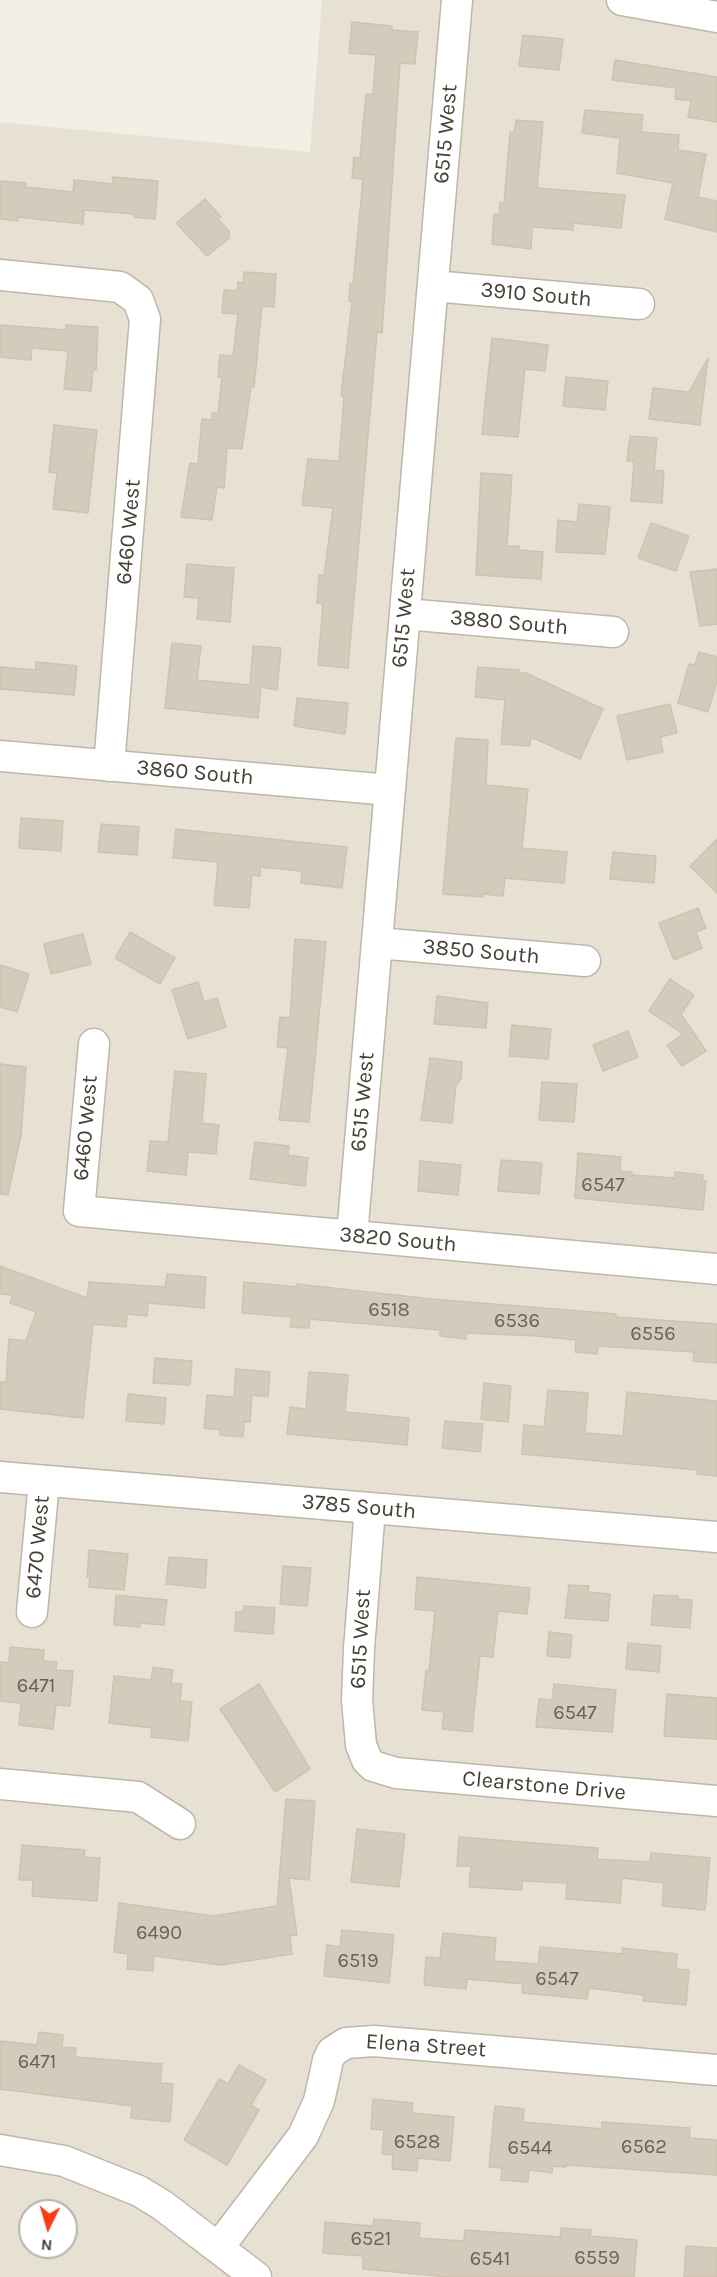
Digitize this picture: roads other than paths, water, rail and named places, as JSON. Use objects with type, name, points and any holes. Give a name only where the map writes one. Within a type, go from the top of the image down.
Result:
[{"type":"street","name":"6515 West","points":[[352,1236],[457,0]]},
{"type":"street","points":[[622,0],[717,17]]},
{"type":"street","name":"6460 West","points":[[0,275],[109,284],[130,292],[138,300],[146,328],[109,766]]},
{"type":"street","name":"3910 South","points":[[433,286],[639,304]]},
{"type":"street","name":"3880 South","points":[[405,614],[613,632]]},
{"type":"street","name":"3860 South","points":[[0,756],[390,790]]},
{"type":"street","name":"3850 South","points":[[377,943],[585,961]]},
{"type":"street","name":"6460 West","points":[[79,1211],[94,1044]]},
{"type":"street","name":"3820 South","points":[[79,1211],[717,1269]]},
{"type":"street","name":"3785 South","points":[[0,1477],[717,1537]]},
{"type":"street","name":"6470 West","points":[[32,1612],[44,1481]]},
{"type":"street","name":"6515 West","points":[[370,1508],[357,1700],[361,1746],[373,1766]]},
{"type":"street","name":"Clearstone Drive","points":[[373,1766],[396,1773],[717,1801]]},
{"type":"street","points":[[0,1784],[138,1797],[180,1824]]},
{"type":"street","name":"Elena Street","points":[[218,2248],[303,2136],[319,2101],[328,2060],[332,2052],[345,2043],[374,2041],[717,2070]]},
{"type":"street","points":[[0,2150],[64,2161],[115,2179],[162,2205],[256,2277]]}]
